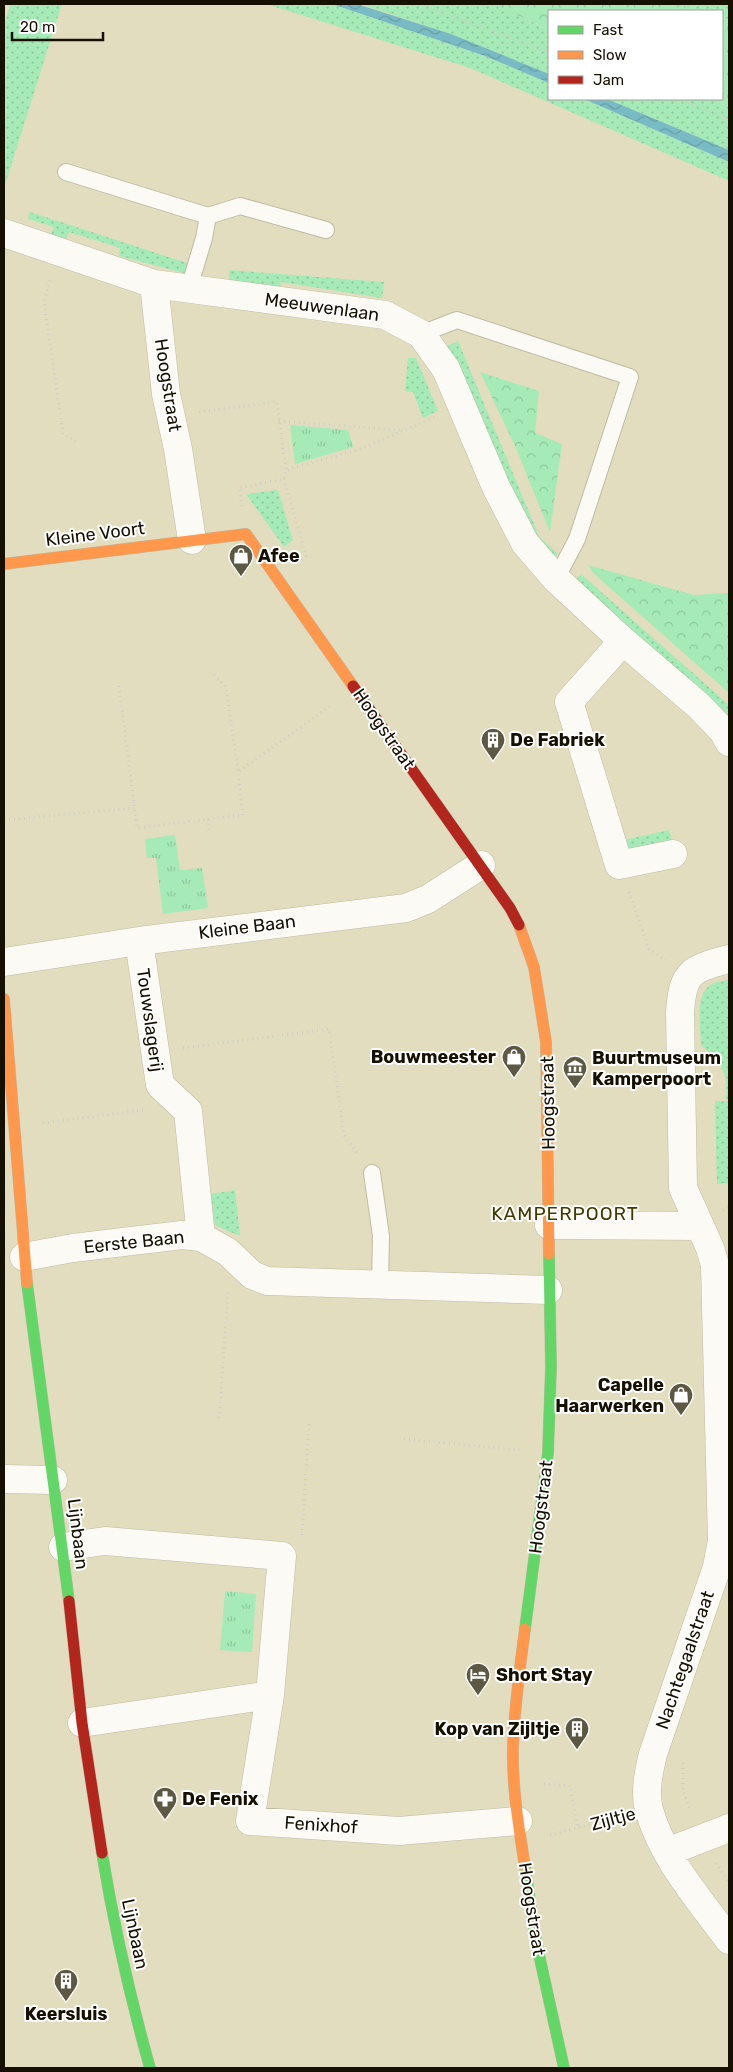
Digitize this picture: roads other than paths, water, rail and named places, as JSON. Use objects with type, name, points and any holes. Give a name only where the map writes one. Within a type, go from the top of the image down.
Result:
[{"type":"street","name":"Meeuwenlaan","points":[[4,233],[154,284],[385,315],[421,334],[446,368],[496,487],[525,543],[556,579],[623,642],[699,706],[723,731],[729,742]]},
{"type":"street","name":"Hoogstraat","points":[[154,284],[166,394],[178,449],[192,540],[246,534],[510,908],[524,936],[534,967],[546,1042],[549,1225],[548,1290],[551,1367],[548,1453],[518,1684],[513,1748],[519,1832],[538,1949],[564,2068]]},
{"type":"street","name":"Kleine Voort","points":[[4,564],[192,540]]},
{"type":"street","points":[[623,642],[569,702],[619,865],[673,854]]},
{"type":"street","name":"Kleine Baan","points":[[4,962],[139,941],[406,908],[428,898],[481,865]]},
{"type":"street","name":"Touwslagerij","points":[[139,941],[160,1084],[188,1111],[201,1237]]},
{"type":"street","name":"Nachtegaalstraat","points":[[729,959],[704,965],[689,974],[682,989],[680,1012],[683,1188],[710,1248],[715,1265],[724,1436],[722,1541],[717,1567],[653,1754],[647,1781],[649,1809],[667,1852],[685,1881],[729,1940]]},
{"type":"street","name":"Lijnbaan","points":[[4,1000],[8,1097],[15,1127],[24,1257],[62,1547],[82,1723],[110,1902],[129,1992],[150,2068]]},
{"type":"street","points":[[549,1225],[700,1226]]},
{"type":"street","name":"Eerste Baan","points":[[24,1257],[73,1248],[182,1235],[201,1237],[228,1252],[252,1275],[267,1280],[548,1290]]},
{"type":"street","points":[[4,1479],[53,1480]]},
{"type":"street","name":"Fenixhof","points":[[62,1547],[105,1541],[282,1556],[270,1695],[250,1820],[399,1831],[519,1832]]},
{"type":"street","points":[[82,1723],[270,1695]]},
{"type":"street","points":[[667,1852],[729,1828]]},
{"type":"lane","points":[[66,172],[208,216],[240,206],[326,230]]},
{"type":"lane","points":[[189,288],[204,238],[208,216]]},
{"type":"lane","points":[[421,334],[457,320],[630,377],[577,539],[556,579]]},
{"type":"lane","points":[[372,1173],[381,1236],[380,1285]]},
{"type":"water","points":[[332,4],[357,4],[451,34],[548,74],[548,83],[485,56]]},
{"type":"water","points":[[586,100],[609,100],[729,150],[729,162]]},
{"type":"place","name":"Afee","points":[[241,577]]},
{"type":"place","name":"De Fabriek","points":[[493,761]]},
{"type":"place","name":"Bouwmeester","points":[[514,1078]]},
{"type":"place","name":"Buurtmuseum Kamperpoort","points":[[575,1089]]},
{"type":"place","name":"Capelle Haarwerken","points":[[681,1416]]},
{"type":"place","name":"Short Stay","points":[[478,1696]]},
{"type":"place","name":"Kop van Zijltje","points":[[577,1750]]},
{"type":"place","name":"De Fenix","points":[[165,1820]]},
{"type":"place","name":"Keersluis","points":[[66,2002]]},
{"type":"district","name":"KAMPERPOORT","points":[[565,1213]]}]
